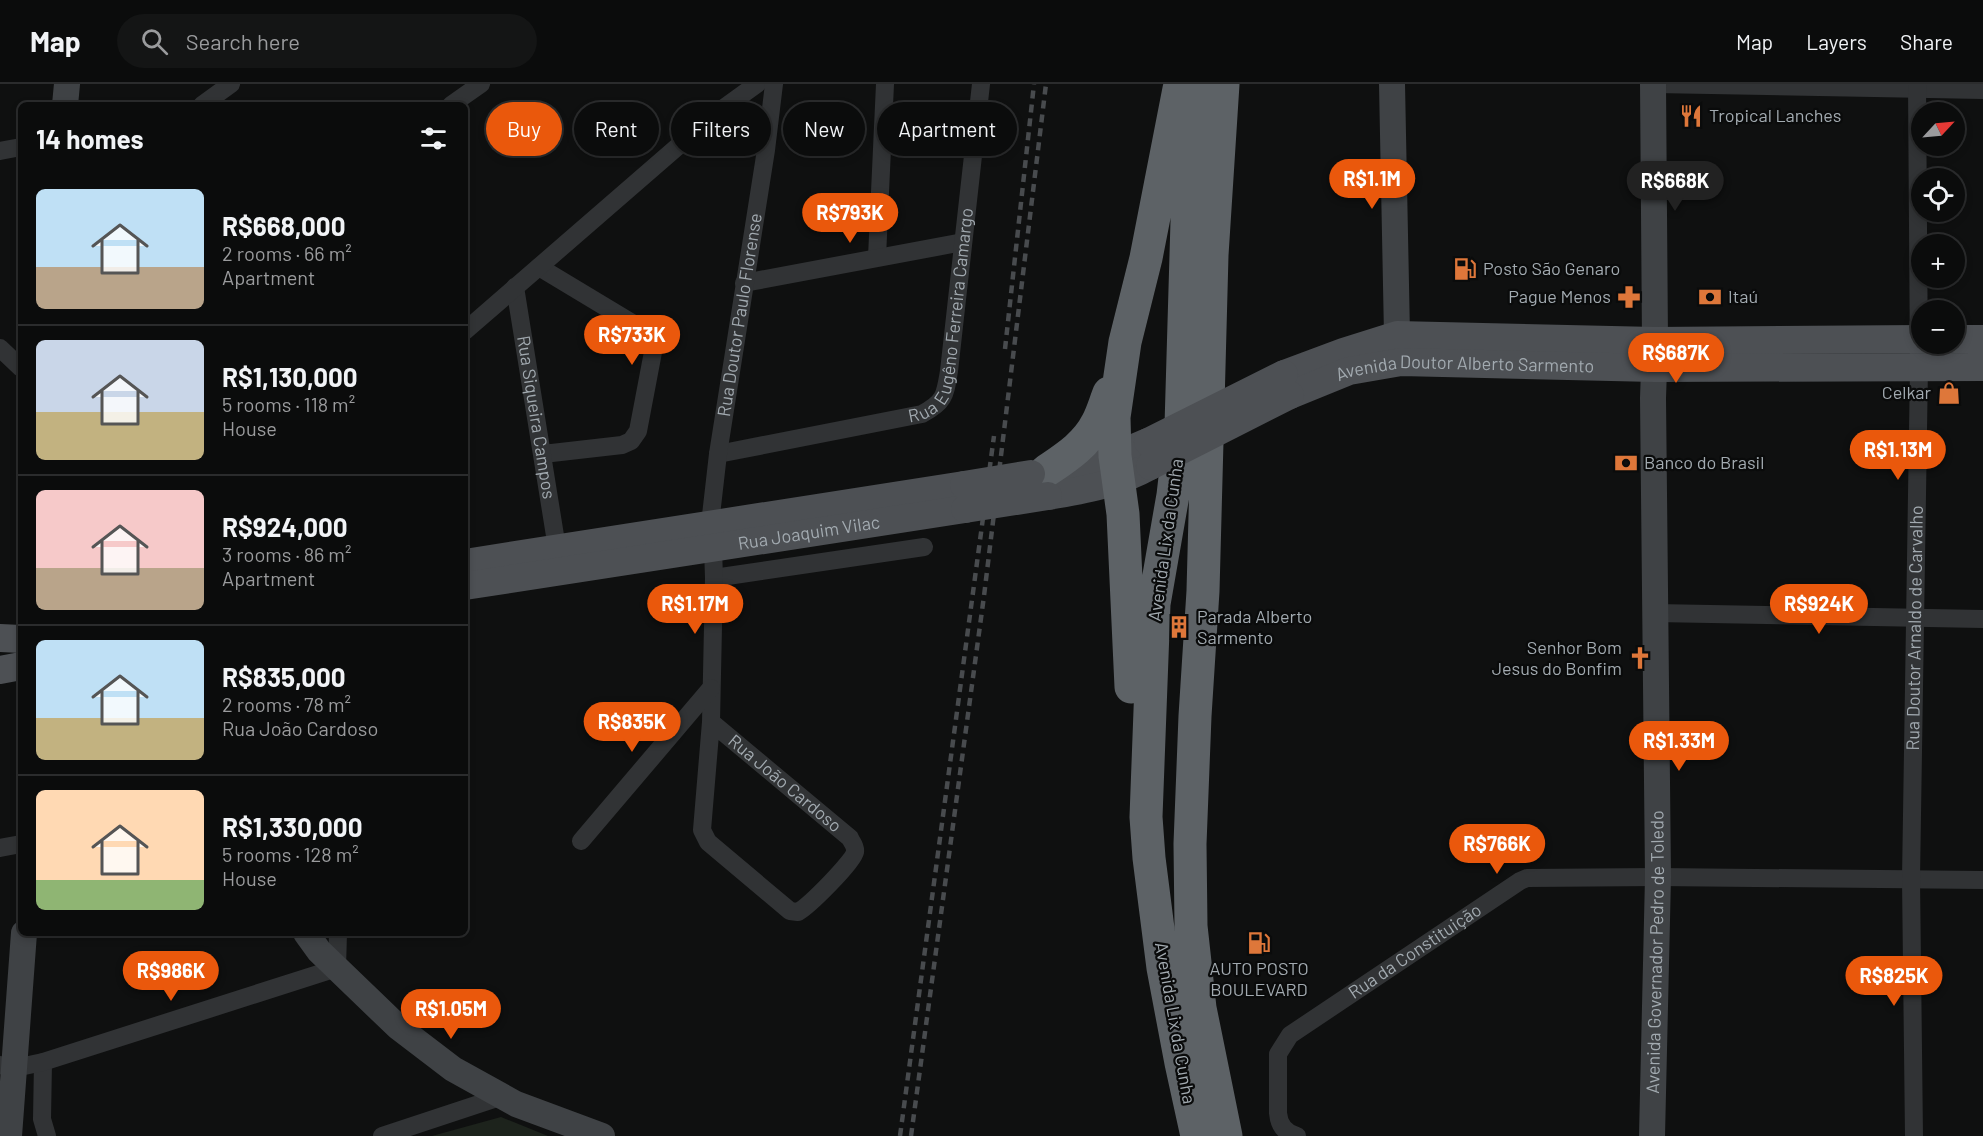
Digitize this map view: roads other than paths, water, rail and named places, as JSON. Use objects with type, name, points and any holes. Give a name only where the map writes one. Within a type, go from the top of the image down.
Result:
[{"type":"highway","points":[[1042,480],[1088,438],[1097,423],[1114,382],[1146,258],[1180,84]]},
{"type":"highway","name":"Avenida Lix da Cunha","points":[[1196,84],[1187,221],[1182,425],[1173,495],[1154,604],[1146,817],[1163,968],[1180,1063],[1197,1136]]},
{"type":"highway","name":"Avenida Lix da Cunha","points":[[1223,84],[1212,255],[1203,591],[1194,716],[1190,844],[1191,926],[1200,1008],[1226,1136]]},
{"type":"highway","points":[[1125,342],[1114,417],[1123,514],[1134,732],[1146,817]]},
{"type":"main road","points":[[65,102],[67,84]]},
{"type":"main road","points":[[1392,84],[1399,349]]},
{"type":"main road","name":"Avenida Governador Pedro de Toledo","points":[[1652,1136],[1658,877],[1653,398],[1655,354],[1654,84]]},
{"type":"main road","points":[[1965,339],[1983,339]]},
{"type":"main road","name":"Avenida Doutor Alberto Sarmento","points":[[1655,354],[1911,340]]},
{"type":"main road","name":"Avenida Doutor Alberto Sarmento","points":[[1149,454],[1287,384],[1342,352],[1399,349],[1655,354],[1919,367],[1983,367]]},
{"type":"main road","name":"Rua Joaquim Vilac","points":[[468,585],[712,536],[964,497],[1042,480],[1089,489],[1117,468],[1149,454]]},
{"type":"main road","name":"Rua Joaquim Vilac","points":[[468,563],[557,548],[712,536]]},
{"type":"main road","points":[[0,670],[18,667]]},
{"type":"main road","points":[[6,1134],[7,1067],[24,936]]},
{"type":"main road","points":[[308,936],[318,951],[407,1034],[453,1069],[516,1104],[602,1136]]},
{"type":"street","points":[[213,97],[231,84]]},
{"type":"street","points":[[455,102],[481,84]]},
{"type":"street","points":[[732,102],[758,84]]},
{"type":"street","name":"Rua Doutor Paulo Florense","points":[[771,109],[774,84]]},
{"type":"street","points":[[877,257],[885,84]]},
{"type":"street","name":"Rua Eugêno Ferreira Camargo","points":[[718,454],[922,414],[944,397],[949,371],[981,84]]},
{"type":"street","points":[[1654,84],[1917,86],[1983,90]]},
{"type":"street","name":"Rua Doutor Arnaldo de Carvalho","points":[[1917,86],[1920,300]]},
{"type":"street","points":[[0,151],[18,148]]},
{"type":"street","points":[[468,328],[671,152]]},
{"type":"street","name":"Rua Doutor Paulo Florense","points":[[712,536],[718,454],[765,156]]},
{"type":"street","points":[[744,283],[963,242]]},
{"type":"street","points":[[539,267],[642,329],[650,339],[653,352],[638,431],[631,441],[622,445],[543,454]]},
{"type":"street","name":"Rua Siqueira Campos","points":[[515,287],[557,548]]},
{"type":"street","points":[[0,348],[18,365]]},
{"type":"street","name":"Rua Doutor Arnaldo de Carvalho","points":[[1914,1136],[1911,879],[1919,354]]},
{"type":"street","name":"Rua João Cardoso","points":[[711,722],[850,838],[854,845],[853,856],[813,901],[798,912],[790,911],[704,837],[702,821],[711,722],[714,579],[712,536]]},
{"type":"street","points":[[714,579],[924,547]]},
{"type":"street","points":[[1655,613],[1983,620]]},
{"type":"street","points":[[581,841],[711,688]]},
{"type":"street","points":[[0,848],[18,845]]},
{"type":"street","name":"Rua da Constituição","points":[[1297,1136],[1288,1133],[1278,1120],[1278,1054],[1290,1035],[1524,879],[1658,877],[1983,880]]},
{"type":"street","points":[[7,1067],[43,1062],[337,968],[338,936]]},
{"type":"street","points":[[43,1062],[42,1119],[47,1136]]},
{"type":"street","points":[[382,1136],[503,1096]]},
{"type":"railway","points":[[1005,349],[1034,84]]},
{"type":"railway","points":[[911,1136],[984,596],[1046,84]]},
{"type":"railway","points":[[900,1136],[994,436]]},
{"type":"place","name":"Tropical Lanches","points":[[1691,116]]},
{"type":"place","name":"Posto São Genaro","points":[[1465,269]]},
{"type":"place","name":"Pague Menos","points":[[1629,297]]},
{"type":"place","name":"Itaú","points":[[1710,297]]},
{"type":"place","name":"Celkar","points":[[1949,393]]},
{"type":"place","name":"Banco do Brasil","points":[[1626,463]]},
{"type":"place","name":"Parada Alberto Sarmento","points":[[1179,627]]},
{"type":"place","name":"Senhor Bom Jesus do Bonfim","points":[[1640,658]]},
{"type":"place","name":"AUTO POSTO BOULEVARD","points":[[1259,943]]}]
